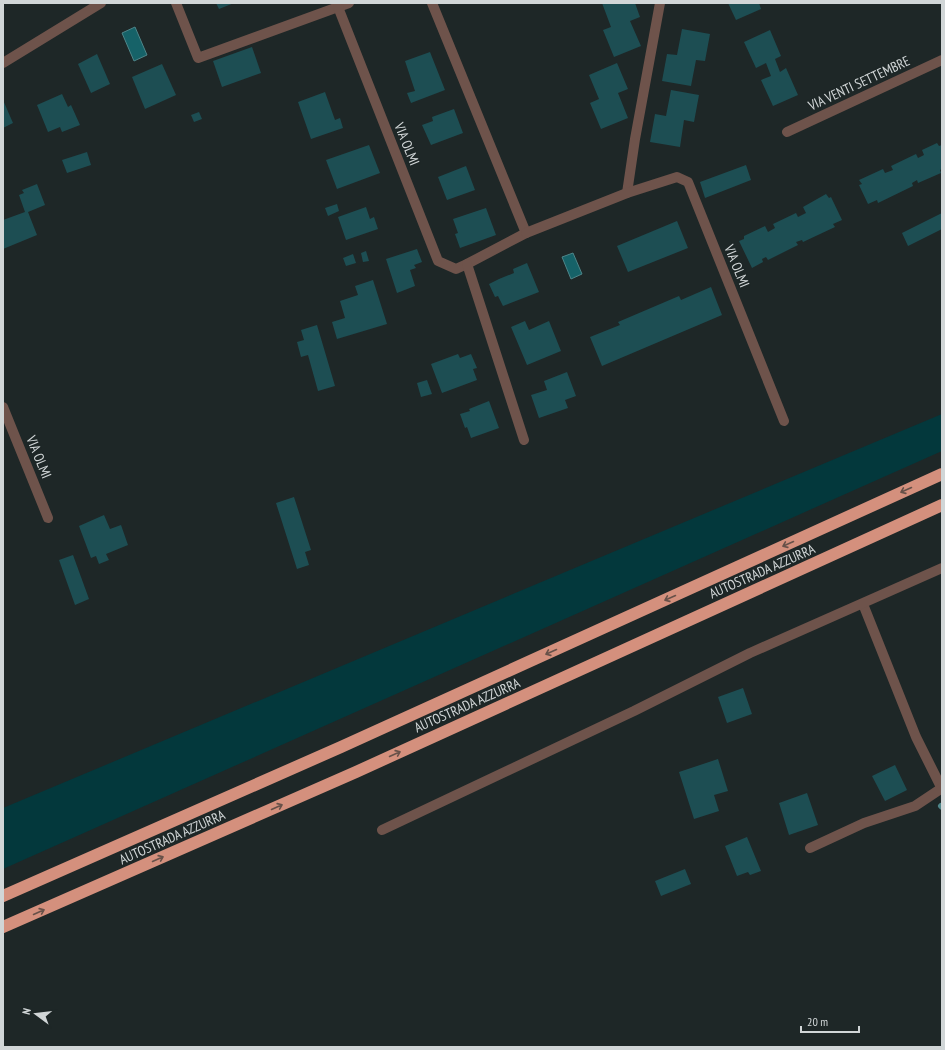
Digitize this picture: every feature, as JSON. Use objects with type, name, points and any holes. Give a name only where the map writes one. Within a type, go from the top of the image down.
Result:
[{"type":"highway","name":"AUTOSTRADA AZZURRA","points":[[3,896],[341,747],[942,474]]},
{"type":"highway","name":"AUTOSTRADA AZZURRA","points":[[3,928],[356,772],[942,505]]},
{"type":"street","points":[[3,63],[101,3]]},
{"type":"street","points":[[176,3],[198,58],[349,3]]},
{"type":"street","points":[[432,3],[526,233]]},
{"type":"street","points":[[627,193],[660,3]]},
{"type":"street","name":"VIA OLMI","points":[[338,7],[438,261],[456,269],[526,233],[627,193],[676,176],[688,182],[784,421]]},
{"type":"street","name":"VIA VENTI SETTEMBRE","points":[[787,132],[942,60]]},
{"type":"street","points":[[467,264],[524,440]]},
{"type":"street","name":"VIA OLMI","points":[[3,407],[48,518]]},
{"type":"street","points":[[382,830],[634,711],[750,653],[942,568]]},
{"type":"street","points":[[810,848],[864,823],[915,806],[942,789],[916,737],[863,604]]},
{"type":"shaded area","points":[[135,27],[147,55],[134,61],[122,33]]},
{"type":"shaded area","points":[[573,253],[582,274],[571,279],[562,257]]},
{"type":"shaded area","points":[[942,414],[942,451],[3,869],[3,808]]},
{"type":"building","points":[[216,3],[234,3],[219,9]]},
{"type":"building","points":[[602,3],[635,3],[640,17],[630,21],[641,46],[614,57],[603,30],[611,27]]},
{"type":"building","points":[[728,3],[759,3],[761,9],[736,20]]},
{"type":"building","points":[[682,29],[710,34],[705,61],[696,60],[691,86],[662,81],[667,54],[677,55]]},
{"type":"building","points":[[770,30],[781,56],[775,59],[780,72],[786,68],[798,95],[773,106],[761,80],[771,76],[766,63],[756,68],[744,42]]},
{"type":"building","points":[[252,47],[261,73],[222,87],[213,61]]},
{"type":"building","points":[[430,52],[445,90],[411,103],[407,93],[415,91],[405,61]]},
{"type":"building","points":[[97,54],[110,84],[91,93],[78,64]]},
{"type":"building","points":[[617,63],[628,89],[618,93],[628,118],[601,129],[590,103],[599,99],[589,75]]},
{"type":"building","points":[[162,64],[176,95],[145,109],[132,77]]},
{"type":"building","points":[[671,90],[699,95],[694,122],[684,120],[680,147],[650,142],[655,114],[666,116]]},
{"type":"building","points":[[325,92],[335,120],[340,118],[343,128],[311,139],[298,102]]},
{"type":"building","points":[[62,94],[68,107],[71,105],[80,125],[62,132],[60,127],[48,132],[37,105]]},
{"type":"building","points":[[3,100],[13,123],[3,128]]},
{"type":"building","points":[[454,109],[463,133],[431,145],[422,125],[433,121],[432,117]]},
{"type":"building","points":[[199,112],[202,119],[194,122],[191,115]]},
{"type":"building","points":[[937,143],[939,146],[942,145],[941,173],[918,183],[917,180],[912,183],[913,186],[878,203],[877,200],[868,204],[859,185],[862,184],[859,180],[883,169],[885,173],[893,170],[891,166],[916,154],[918,158],[924,155],[922,150]]},
{"type":"building","points":[[369,145],[380,173],[337,189],[326,160]]},
{"type":"building","points":[[87,152],[91,165],[67,173],[62,160]]},
{"type":"building","points":[[746,165],[751,180],[705,198],[700,182]]},
{"type":"building","points":[[466,166],[475,190],[447,200],[438,177]]},
{"type":"building","points":[[37,184],[45,205],[28,212],[37,235],[3,249],[3,220],[25,212],[19,195],[24,193],[22,190]]},
{"type":"building","points":[[826,194],[829,198],[831,197],[842,220],[833,224],[835,227],[803,242],[802,240],[796,242],[798,245],[768,260],[766,257],[762,259],[763,262],[752,268],[739,241],[744,239],[744,236],[765,226],[768,232],[775,228],[773,224],[796,213],[798,217],[806,213],[803,207]]},
{"type":"building","points":[[337,204],[339,211],[328,216],[325,208]]},
{"type":"building","points":[[366,207],[370,219],[374,217],[378,229],[346,240],[338,217]]},
{"type":"building","points":[[486,208],[496,235],[460,248],[455,234],[458,233],[453,219]]},
{"type":"building","points":[[942,213],[942,229],[908,246],[902,233]]},
{"type":"building","points":[[677,221],[688,248],[628,272],[617,246]]},
{"type":"building","points":[[417,249],[422,262],[414,265],[416,268],[410,270],[415,286],[397,293],[386,259]]},
{"type":"building","points":[[366,251],[369,261],[363,262],[361,253]]},
{"type":"building","points":[[353,254],[356,263],[346,266],[343,258]]},
{"type":"building","points":[[527,263],[539,292],[503,306],[498,296],[495,297],[489,284],[514,273],[513,269]]},
{"type":"building","points":[[373,280],[387,324],[337,339],[332,322],[345,318],[340,301],[358,295],[355,286]]},
{"type":"building","points":[[711,287],[722,315],[602,366],[590,337],[620,325],[618,322],[679,296],[681,300]]},
{"type":"building","points":[[525,321],[529,330],[549,321],[561,351],[527,365],[511,327]]},
{"type":"building","points":[[317,325],[335,386],[318,391],[308,355],[301,357],[297,342],[304,340],[301,330]]},
{"type":"building","points":[[458,354],[460,358],[471,354],[477,368],[473,369],[477,380],[442,393],[431,364]]},
{"type":"building","points":[[567,372],[576,396],[565,400],[568,408],[539,418],[531,395],[547,390],[544,381]]},
{"type":"building","points":[[427,380],[432,394],[421,397],[417,383]]},
{"type":"building","points":[[489,401],[499,428],[471,438],[467,427],[465,428],[460,414],[470,411],[469,409]]},
{"type":"building","points":[[294,497],[311,550],[305,552],[309,565],[297,569],[276,503]]},
{"type":"building","points":[[104,515],[110,529],[121,525],[128,545],[106,554],[109,560],[99,564],[96,556],[91,558],[79,526]]},
{"type":"building","points":[[73,555],[89,599],[75,605],[59,560]]},
{"type":"building","points":[[743,688],[752,714],[727,723],[718,697]]},
{"type":"building","points":[[718,759],[728,791],[714,795],[719,811],[694,819],[679,772]]},
{"type":"building","points":[[895,765],[907,790],[885,801],[872,776]]},
{"type":"building","points":[[807,793],[818,825],[789,835],[779,803]]},
{"type":"building","points":[[747,837],[761,871],[750,875],[748,872],[737,876],[725,846]]},
{"type":"building","points":[[685,869],[691,884],[661,896],[655,881]]}]
